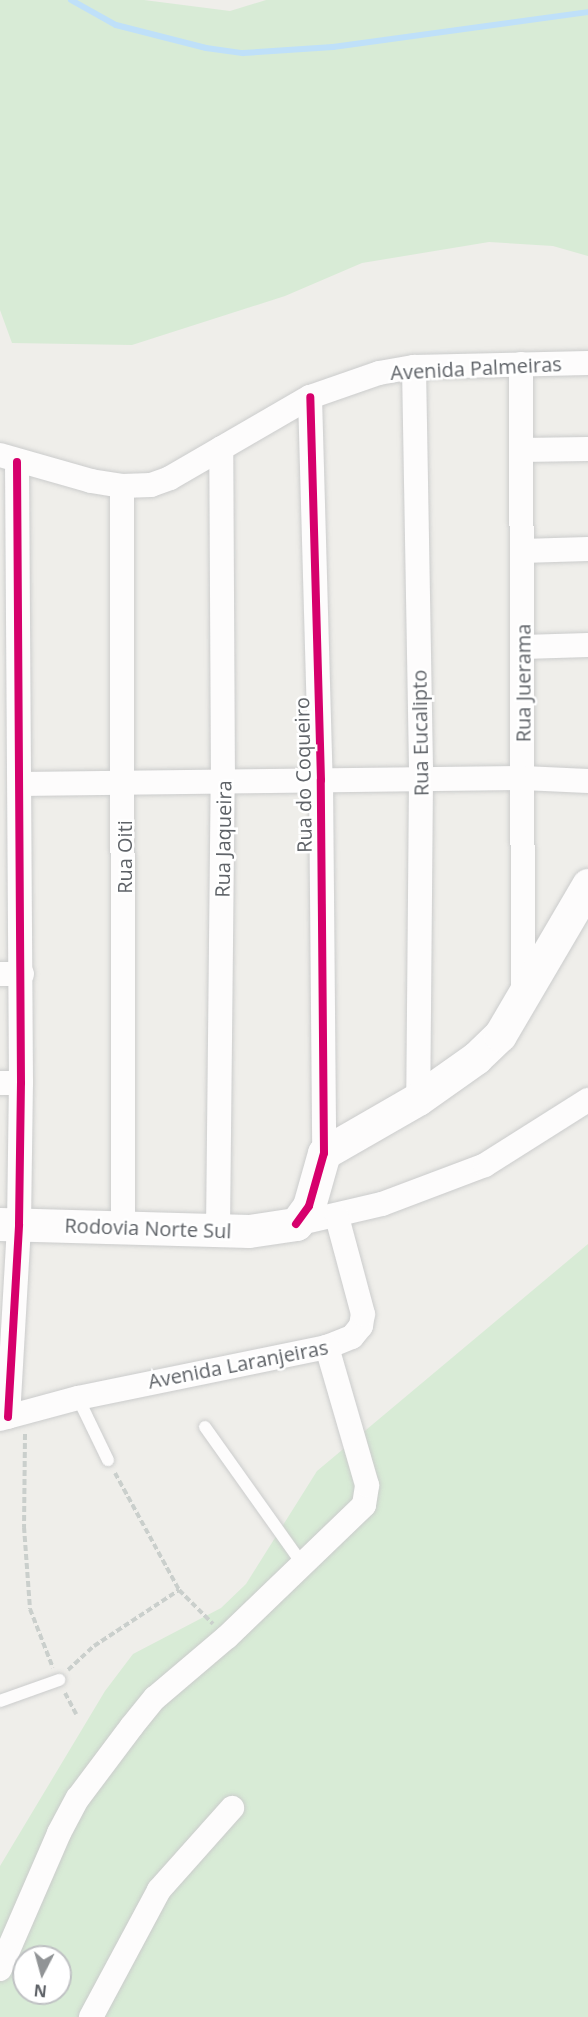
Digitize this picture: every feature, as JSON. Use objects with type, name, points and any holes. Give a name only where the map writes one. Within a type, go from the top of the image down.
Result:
[{"type":"street","name":"Avenida Palmeiras","points":[[9,458],[122,486],[151,484],[170,478],[310,397],[379,373],[414,367],[588,363]]},
{"type":"street","name":"Rua Juerama","points":[[521,364],[523,1002]]},
{"type":"street","name":"Rua Eucalipto","points":[[414,367],[422,780],[417,1099]]},
{"type":"street","name":"Rua do Coqueiro","points":[[310,397],[321,780],[324,1153]]},
{"type":"street","name":"Rua Jaqueira","points":[[218,1230],[224,784],[221,448]]},
{"type":"street","points":[[520,450],[588,449]]},
{"type":"street","points":[[4,1418],[10,1224],[10,810],[21,784],[9,458]]},
{"type":"street","name":"Rua Oiti","points":[[122,486],[125,785],[123,1227]]},
{"type":"street","points":[[522,551],[588,549]]},
{"type":"street","points":[[523,647],[588,645]]},
{"type":"street","points":[[21,784],[224,784],[321,780],[523,778],[588,781]]},
{"type":"street","points":[[296,1224],[309,1206],[324,1153],[417,1099],[488,1047],[523,1002],[588,885]]},
{"type":"street","name":"Rodovia Norte Sul","points":[[10,1224],[264,1230],[337,1217],[431,1188],[485,1165],[588,1100]]},
{"type":"street","name":"Avenida Laranjeiras","points":[[4,1418],[78,1398],[327,1347],[352,1337],[363,1314],[337,1217]]},
{"type":"street","points":[[0,1969],[59,1833],[78,1798],[155,1698],[227,1636],[360,1510],[368,1492],[327,1347]]},
{"type":"street","points":[[91,2017],[159,1890],[232,1808]]},
{"type":"lane","points":[[78,1398],[108,1460]]},
{"type":"lane","points":[[205,1427],[303,1565]]},
{"type":"lane","points":[[0,1701],[59,1680]]},
{"type":"path","points":[[4,1418],[25,1435],[24,1527],[30,1609],[59,1680],[76,1714]]},
{"type":"path","points":[[108,1460],[179,1590],[227,1636]]},
{"type":"path","points":[[59,1680],[94,1646],[179,1590]]},
{"type":"green space","points":[[0,0],[144,0],[230,11],[266,0],[588,0],[588,256],[553,246],[489,242],[362,263],[285,296],[132,345],[12,343],[0,310]]},
{"type":"green space","points":[[588,1244],[588,2017],[0,2017],[0,1866],[105,1691],[133,1654],[221,1608],[246,1584],[317,1471]]},
{"type":"waterway","points":[[71,0],[116,25],[206,48],[243,53],[333,47],[588,12]]},
{"type":"cycle path","points":[[296,1224],[309,1206],[324,1153],[321,780],[310,397]]},
{"type":"cycle path","points":[[8,1417],[19,1224],[21,1083],[17,462]]}]
